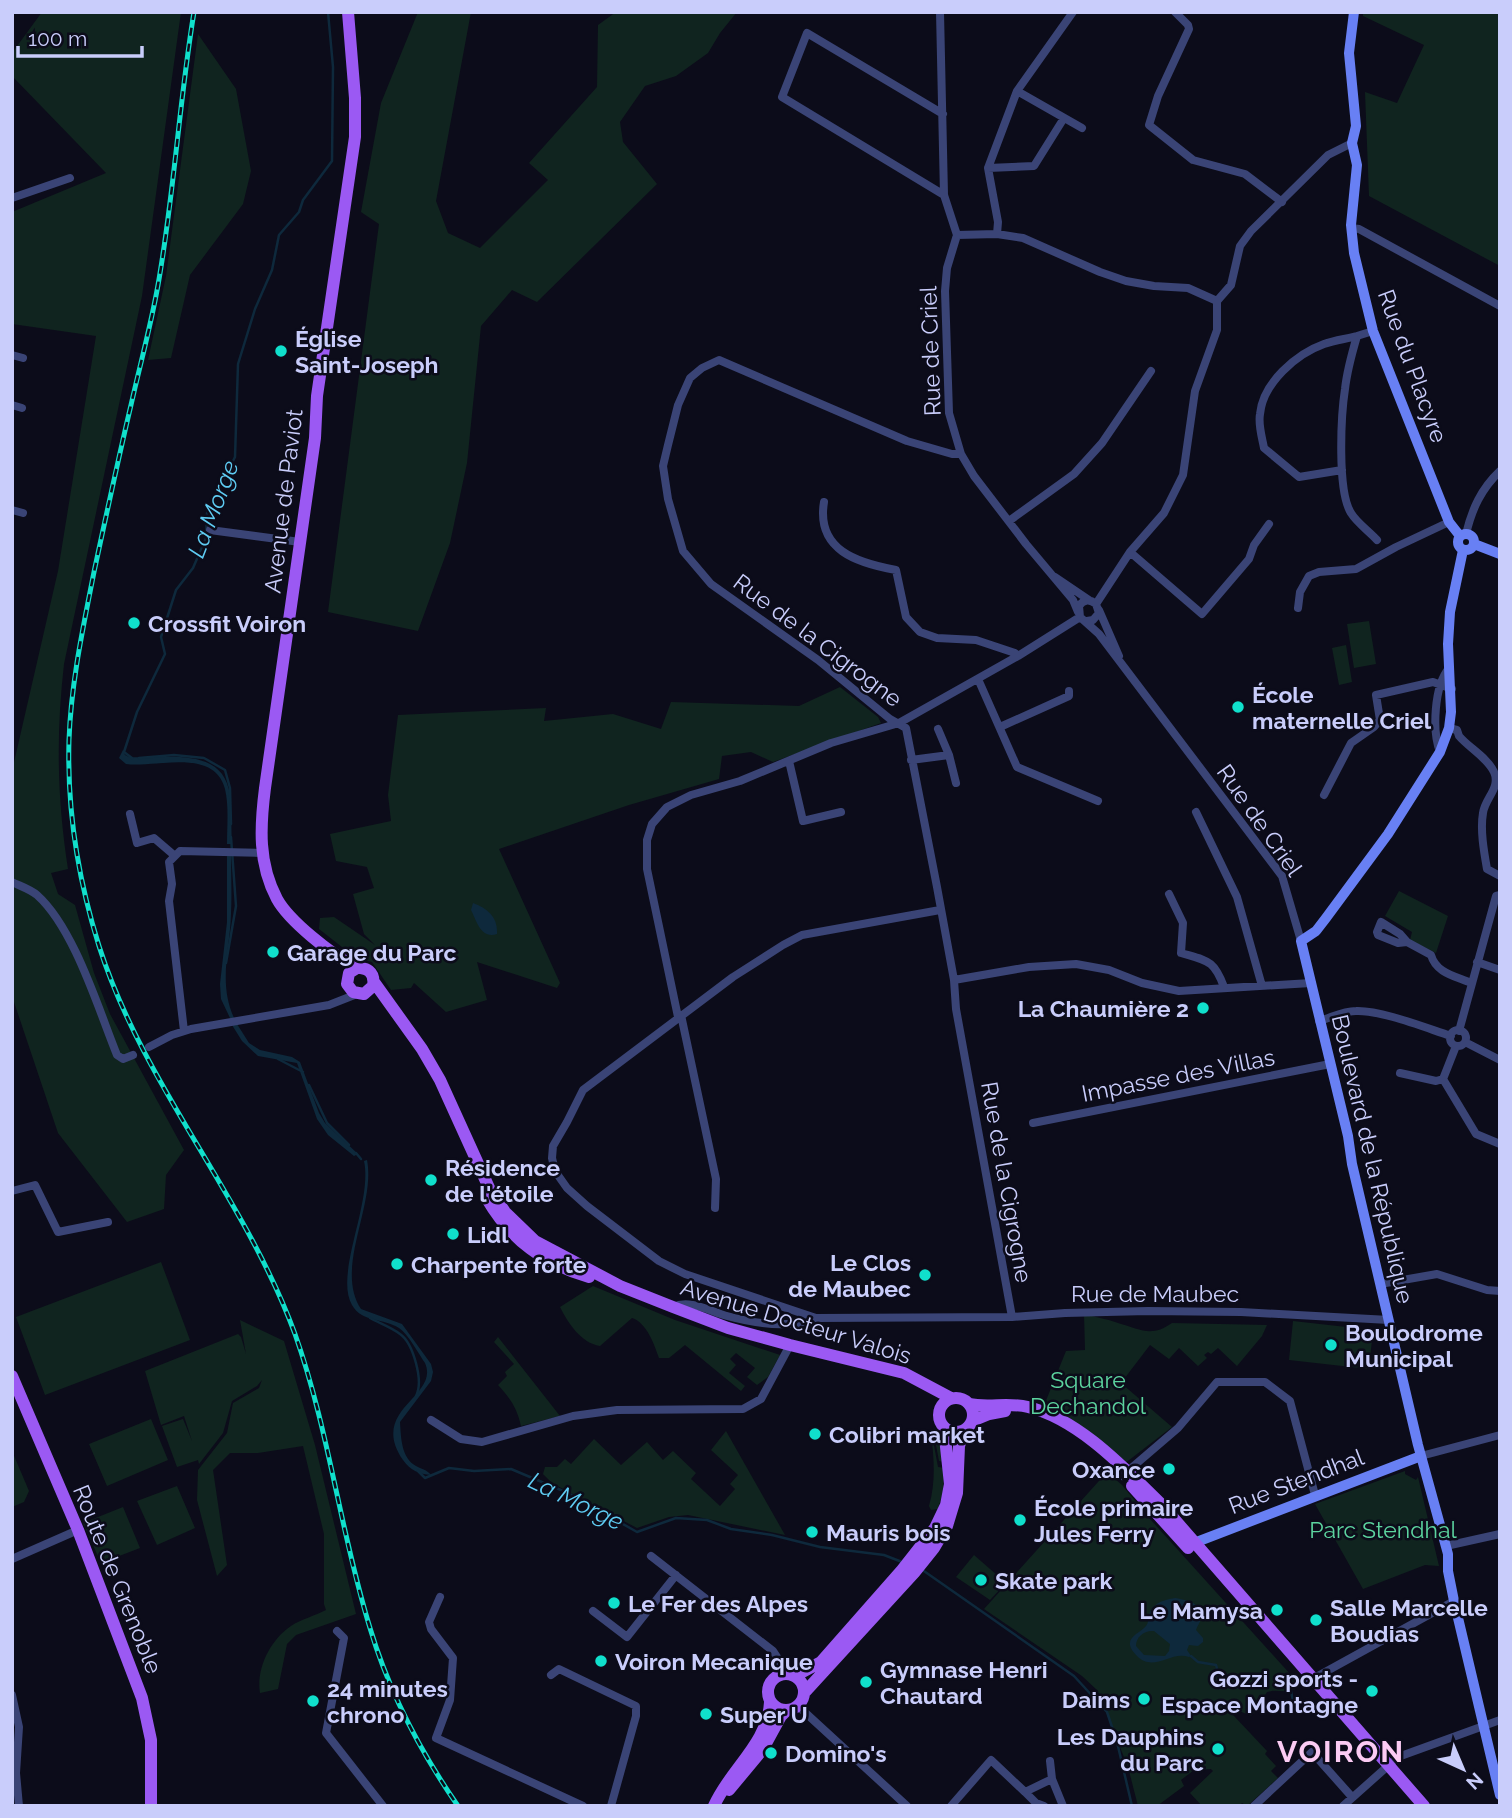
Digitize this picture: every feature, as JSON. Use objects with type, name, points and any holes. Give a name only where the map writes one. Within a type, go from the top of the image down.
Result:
[{"type":"main road","name":"Avenue de Paviot","points":[[348,12],[356,123],[352,170],[319,383],[315,438],[261,823],[262,853],[278,900],[311,935],[357,968]]},
{"type":"main road","name":"Avenue de Paviot","points":[[325,947],[341,965],[354,987]]},
{"type":"main road","points":[[364,968],[370,972],[373,982],[371,989],[354,987],[353,970],[364,968]]},
{"type":"main road","name":"Avenue Docteur Valois","points":[[373,982],[425,1053],[455,1115],[460,1138],[497,1217],[527,1248],[550,1262],[584,1276],[620,1286],[729,1328],[904,1373],[951,1398]]},
{"type":"main road","name":"Avenue Docteur Valois","points":[[354,987],[374,996],[396,1012]]},
{"type":"main road","name":"Route de Grenoble","points":[[12,1376],[78,1530],[142,1698],[151,1740],[151,1806]]},
{"type":"main road","points":[[721,1806],[730,1788],[763,1749],[781,1716],[792,1708],[909,1567],[935,1528],[946,1504],[950,1484],[944,1428],[940,1423],[939,1412],[922,1382]]},
{"type":"main road","points":[[939,1412],[943,1403],[951,1398],[969,1404],[1017,1405],[1042,1412],[1088,1439],[1124,1473],[1191,1545],[1424,1806]]},
{"type":"main road","points":[[792,1708],[775,1707],[771,1702],[769,1686],[774,1679],[781,1675],[795,1676],[821,1662],[909,1567],[925,1561],[947,1526],[955,1501],[959,1446],[972,1409],[969,1404]]},
{"type":"main road","points":[[944,1428],[957,1432],[989,1414],[1012,1410],[1037,1418],[1124,1473]]},
{"type":"main road","points":[[795,1676],[800,1680],[804,1692]]},
{"type":"main road","points":[[714,1806],[726,1782],[762,1736],[771,1702]]},
{"type":"street","points":[[940,12],[944,195],[957,235],[997,234],[1023,238],[1126,281],[1188,288],[1217,301]]},
{"type":"street","points":[[997,234],[998,222],[988,169],[1017,91],[1073,12]]},
{"type":"street","points":[[1175,12],[1189,29],[1158,96],[1149,125],[1193,160],[1245,174],[1282,202]]},
{"type":"street","name":"Rue du Placyre","points":[[1354,12],[1349,53],[1355,116],[1352,143],[1357,165],[1352,228],[1354,253],[1373,331],[1449,522],[1463,535]]},
{"type":"street","points":[[943,114],[807,33],[782,97],[944,195]]},
{"type":"street","points":[[1017,91],[1082,128]]},
{"type":"street","points":[[988,169],[1034,166],[1064,118]]},
{"type":"street","points":[[715,1208],[716,1179],[647,869],[647,840],[652,824],[667,807],[691,795],[740,781],[831,743],[899,723],[1082,617],[1096,618],[1095,605],[1130,552],[1164,513],[1183,475],[1195,391],[1217,331],[1217,301],[1231,285],[1240,246],[1251,231],[1328,155],[1352,143]]},
{"type":"street","points":[[12,198],[70,178]]},
{"type":"street","points":[[1352,228],[1359,229],[1500,306]]},
{"type":"street","name":"Rue de Criel","points":[[957,235],[947,268],[945,291],[949,414],[961,454],[1009,522],[1073,600],[1082,617],[1121,662],[1282,876],[1301,941]]},
{"type":"street","points":[[1342,470],[1299,477],[1264,447],[1259,416],[1264,394],[1279,375],[1307,352],[1323,344],[1373,331]]},
{"type":"street","points":[[1357,336],[1345,389],[1343,490],[1350,512],[1377,540]]},
{"type":"street","points":[[12,355],[23,358]]},
{"type":"street","name":"Rue de la Cigrogne","points":[[961,454],[952,454],[907,441],[719,360],[702,368],[690,378],[678,405],[663,466],[668,499],[682,551],[689,561],[711,584],[818,660],[890,719],[906,728],[954,980],[956,1009],[1012,1317]]},
{"type":"street","points":[[1009,522],[1074,474],[1102,443],[1151,371]]},
{"type":"street","points":[[12,405],[22,408]]},
{"type":"street","points":[[1463,550],[1458,544],[1476,502],[1488,482],[1500,471]]},
{"type":"street","points":[[824,502],[825,532],[839,550],[866,564],[896,569],[906,617],[920,632],[937,638],[976,640],[1018,656]]},
{"type":"street","points":[[12,510],[23,513]]},
{"type":"street","points":[[1298,608],[1300,592],[1309,576],[1319,572],[1356,569],[1449,522]]},
{"type":"street","points":[[1130,552],[1202,614],[1249,559],[1254,545],[1269,524]]},
{"type":"street","points":[[210,530],[300,542]]},
{"type":"street","points":[[1463,535],[1473,537],[1474,544],[1470,550],[1463,550]]},
{"type":"street","points":[[1474,544],[1500,554]]},
{"type":"street","points":[[1301,941],[1316,931],[1341,898],[1388,834],[1440,752],[1448,728],[1452,689],[1449,668],[1450,612],[1463,550]]},
{"type":"street","name":"Rue de Criel","points":[[1052,576],[1095,605],[1121,662]]},
{"type":"street","points":[[1082,617],[1081,603],[1095,605]]},
{"type":"street","points":[[1440,752],[1434,738],[1439,686],[1449,668]]},
{"type":"street","points":[[978,679],[1017,767],[1098,801]]},
{"type":"street","points":[[1324,795],[1351,743],[1380,720],[1376,695],[1433,682],[1452,689]]},
{"type":"street","points":[[1000,727],[1069,696],[1069,691]]},
{"type":"street","points":[[1448,728],[1457,730],[1459,736],[1493,769],[1496,786],[1486,803],[1482,820],[1487,869],[1500,876]]},
{"type":"street","points":[[938,729],[949,754],[956,783]]},
{"type":"street","points":[[911,760],[949,754]]},
{"type":"street","points":[[789,761],[803,821],[841,812]]},
{"type":"street","points":[[1196,812],[1237,897],[1262,986]]},
{"type":"street","points":[[130,814],[137,843],[154,838],[175,856]]},
{"type":"street","points":[[184,1031],[169,901],[172,884],[169,862],[180,851],[262,853]]},
{"type":"street","points":[[12,883],[34,892],[49,907],[69,936],[117,1055],[123,1059],[133,1055]]},
{"type":"street","points":[[1169,894],[1183,923],[1181,953],[1211,962],[1224,987]]},
{"type":"street","points":[[1456,1046],[1452,1042],[1464,1010],[1496,897],[1500,895]]},
{"type":"street","points":[[816,1318],[685,1274],[659,1261],[567,1188],[555,1171],[553,1146],[583,1090],[733,977],[794,938],[940,910]]},
{"type":"street","name":"Boulevard de la République","points":[[1301,941],[1421,1456],[1446,1546],[1454,1601],[1500,1795]]},
{"type":"street","points":[[1407,942],[1431,955],[1433,962],[1442,972],[1471,983]]},
{"type":"street","points":[[1477,962],[1500,970]]},
{"type":"street","points":[[954,980],[1030,967],[1076,964],[1109,970],[1179,991],[1311,983]]},
{"type":"street","points":[[149,1047],[184,1031],[233,1020],[329,1005],[339,1001],[354,987]]},
{"type":"street","points":[[1319,1021],[1357,1010],[1465,1035],[1465,1042]]},
{"type":"street","points":[[1443,1079],[1456,1046],[1465,1042]]},
{"type":"street","points":[[1465,1042],[1500,1060]]},
{"type":"street","name":"Impasse des Villas","points":[[1033,1123],[1330,1064]]},
{"type":"street","points":[[1400,1073],[1436,1081],[1443,1079]]},
{"type":"street","points":[[1443,1079],[1476,1134],[1500,1144]]},
{"type":"street","points":[[12,1191],[35,1185],[58,1232],[108,1222]]},
{"type":"street","points":[[1380,1284],[1437,1274],[1487,1290],[1500,1291]]},
{"type":"street","name":"Rue de Maubec","points":[[673,1307],[681,1303],[689,1304],[756,1322],[781,1323],[816,1318],[1241,1312],[1389,1320]]},
{"type":"street","points":[[431,1420],[461,1439],[482,1442],[573,1416],[617,1410],[743,1409],[761,1399],[790,1345]]},
{"type":"street","points":[[1124,1473],[1178,1427],[1217,1382],[1265,1382],[1290,1401],[1315,1495]]},
{"type":"street","points":[[1421,1456],[1500,1435]]},
{"type":"street","name":"Rue Stendhal","points":[[1191,1545],[1421,1456]]},
{"type":"street","points":[[12,1559],[78,1530]]},
{"type":"street","points":[[1446,1546],[1500,1534]]},
{"type":"street","points":[[651,1556],[773,1651],[779,1660],[781,1675]]},
{"type":"street","points":[[593,1611],[627,1637],[676,1575]]},
{"type":"street","points":[[440,1597],[429,1622],[431,1629],[453,1658],[450,1700],[436,1738],[583,1806]]},
{"type":"street","points":[[1311,1680],[1454,1601]]},
{"type":"street","points":[[337,1631],[344,1638],[326,1733],[383,1806]]},
{"type":"street","points":[[551,1675],[559,1669],[636,1706],[636,1716],[611,1806]]},
{"type":"street","points":[[12,1695],[19,1727],[16,1773],[19,1806]]},
{"type":"street","points":[[792,1708],[907,1806]]},
{"type":"street","points":[[1343,1806],[1398,1757],[1500,1720]]},
{"type":"street","points":[[1254,1806],[1312,1752],[1352,1797]]},
{"type":"street","points":[[951,1806],[991,1760],[1036,1803],[1044,1806]]},
{"type":"street","points":[[1050,1761],[1052,1779],[1063,1806]]},
{"type":"street","points":[[1025,1792],[1052,1779]]},
{"type":"green space","points":[[42,12],[181,12],[142,296],[64,664],[59,766],[68,869],[51,873],[58,894],[75,905],[94,973],[110,1014],[184,1150],[166,1175],[164,1209],[127,1222],[58,1133],[12,996],[12,771],[58,571],[96,336],[12,324],[12,212],[106,173],[12,76],[12,53]]},
{"type":"green space","points":[[418,12],[471,12],[436,201],[448,233],[480,248],[548,180],[529,163],[597,87],[598,25],[616,12],[737,12],[708,53],[676,76],[645,86],[620,122],[623,142],[657,184],[537,302],[512,290],[481,326],[467,463],[450,543],[418,631],[328,612],[379,224],[361,212],[381,103]]},
{"type":"green space","points":[[1363,12],[1500,12],[1500,266],[1369,196],[1365,92],[1397,103],[1424,45],[1363,16]]},
{"type":"green space","points":[[198,34],[236,89],[251,171],[243,204],[190,275],[171,358],[148,360],[166,276]]},
{"type":"green space","points":[[1369,621],[1376,664],[1354,668],[1347,624]]},
{"type":"green space","points":[[1346,645],[1352,682],[1339,685],[1332,648]]},
{"type":"green space","points":[[840,687],[878,717],[881,723],[773,762],[751,752],[722,756],[719,779],[629,805],[499,849],[560,983],[557,988],[477,962],[487,1000],[446,1012],[414,983],[411,988],[391,990],[372,962],[356,958],[319,929],[320,918],[334,917],[375,945],[364,934],[353,894],[374,888],[367,867],[336,861],[330,834],[391,821],[388,795],[398,715],[546,708],[544,721],[613,714],[661,729],[671,702],[799,706]]},
{"type":"green space","points":[[1399,891],[1448,916],[1436,953],[1410,940],[1412,932],[1385,916]]},
{"type":"green space","points":[[161,1262],[190,1340],[45,1395],[16,1317]]},
{"type":"green space","points":[[593,1286],[675,1320],[780,1355],[768,1377],[757,1385],[747,1377],[755,1368],[736,1353],[730,1359],[736,1365],[729,1373],[745,1386],[741,1391],[685,1345],[669,1358],[659,1358],[646,1329],[632,1318],[600,1346],[593,1344],[576,1331],[560,1307]]},
{"type":"green space","name":"Square Dechandol","points":[[1084,1314],[1145,1331],[1165,1328],[1172,1323],[1267,1325],[1262,1336],[1237,1366],[1218,1348],[1211,1354],[1208,1352],[1204,1355],[1207,1358],[1198,1366],[1179,1348],[1169,1359],[1150,1345],[1121,1383],[1172,1427],[1124,1464],[1043,1408],[1066,1351],[1085,1350]]},
{"type":"green space","points":[[240,1320],[284,1341],[315,1445],[356,1614],[296,1635],[287,1644],[278,1689],[260,1693],[260,1674],[266,1656],[277,1639],[295,1624],[326,1610],[324,1534],[303,1446],[258,1453],[230,1453],[213,1470],[227,1565],[217,1576],[197,1500],[198,1470],[227,1433],[233,1403],[259,1388],[262,1380],[232,1401],[223,1433],[199,1464],[198,1460],[177,1467],[162,1426],[183,1419],[192,1441],[184,1416],[161,1425],[145,1371],[238,1334],[246,1354]]},
{"type":"green space","name":"Boulodrome Municipal","points":[[1293,1321],[1373,1330],[1369,1369],[1289,1360]]},
{"type":"green space","points":[[498,1337],[560,1416],[521,1426],[512,1404],[498,1385],[507,1376],[505,1372],[514,1364],[494,1342]]},
{"type":"green space","points":[[151,1419],[168,1460],[107,1486],[89,1444]]},
{"type":"green space","points":[[934,1428],[939,1436],[944,1462],[939,1461],[933,1440],[938,1467],[944,1468],[943,1492],[938,1509],[931,1510],[929,1506],[934,1470],[931,1433]]},
{"type":"green space","points":[[726,1431],[785,1535],[688,1515],[669,1517],[637,1528],[552,1483],[543,1474],[545,1467],[557,1467],[565,1459],[571,1464],[594,1439],[621,1465],[647,1442],[663,1460],[673,1451],[696,1473],[691,1479],[720,1506],[735,1489],[730,1484],[738,1475],[711,1450]]},
{"type":"green space","points":[[12,1451],[29,1491],[24,1502],[12,1507]]},
{"type":"green space","name":"Parc Stendhal","points":[[1405,1471],[1405,1474],[1416,1480],[1418,1477],[1439,1566],[1425,1565],[1363,1589],[1315,1504]]},
{"type":"green space","points":[[1107,1472],[1122,1485],[1301,1686],[1291,1691],[1267,1692],[1262,1700],[1263,1704],[1251,1716],[1230,1707],[1229,1710],[1267,1751],[1265,1754],[1276,1766],[1271,1771],[1278,1778],[1247,1806],[1242,1803],[1239,1806],[1202,1806],[1190,1793],[1213,1771],[1211,1769],[1194,1770],[1181,1780],[1184,1786],[1157,1806],[1138,1806],[1128,1767],[1097,1690],[1082,1676],[984,1609]]},
{"type":"green space","points":[[177,1486],[195,1528],[157,1545],[137,1501]]},
{"type":"green space","points":[[123,1507],[140,1548],[101,1563],[83,1523]]},
{"type":"green space","name":"Skate park","points":[[974,1555],[1006,1583],[990,1600],[956,1577]]},
{"type":"water","points":[[123,750],[129,757],[191,758],[216,768],[225,779],[230,795],[232,844],[227,844],[226,796],[219,776],[209,768],[183,762],[126,764],[119,758]]},
{"type":"water","points":[[227,852],[231,852],[231,898],[226,979],[229,1005],[234,1018],[230,1018],[221,999],[220,984],[227,922]]},
{"type":"water","points":[[473,903],[491,915],[496,923],[497,934],[483,932],[471,910]]},
{"type":"water","points":[[237,1024],[249,1043],[260,1050],[292,1057],[300,1062],[325,1123],[358,1154],[354,1156],[328,1135],[317,1119],[297,1063],[258,1056],[242,1041],[232,1025]]},
{"type":"water","points":[[367,1160],[366,1197],[353,1256],[354,1293],[361,1309],[402,1324],[431,1364],[431,1381],[400,1422],[407,1458],[431,1475],[419,1472],[403,1460],[395,1443],[394,1428],[399,1416],[423,1385],[427,1375],[425,1363],[403,1331],[361,1315],[352,1305],[348,1292],[350,1257],[363,1196],[364,1161]]},
{"type":"water","points":[[1175,1598],[1189,1601],[1200,1609],[1201,1619],[1196,1630],[1203,1642],[1198,1646],[1189,1645],[1189,1657],[1176,1656],[1156,1662],[1143,1661],[1132,1650],[1132,1637],[1146,1626],[1153,1608]],"holes":[[[1150,1631],[1154,1631],[1170,1644],[1165,1656],[1144,1655],[1136,1646],[1139,1637]]]},
{"type":"waterway","name":"La Morge","points":[[132,758],[124,752],[137,712],[165,654],[161,637],[176,590],[193,568],[206,538],[207,513],[235,457],[238,364],[255,309],[272,270],[279,235],[299,212],[303,200],[332,161],[333,67],[328,12]]},
{"type":"waterway","name":"La Morge","points":[[139,758],[174,755],[204,758],[225,770],[230,788],[231,824]]},
{"type":"waterway","name":"La Morge","points":[[226,963],[236,906],[231,837]]},
{"type":"waterway","name":"La Morge","points":[[278,1059],[303,1072]]},
{"type":"waterway","name":"La Morge","points":[[309,1085],[327,1123],[349,1145]]},
{"type":"waterway","name":"La Morge","points":[[356,1153],[361,1159]]},
{"type":"waterway","name":"La Morge","points":[[370,1318],[396,1332],[409,1345],[418,1372],[416,1396]]},
{"type":"waterway","name":"La Morge","points":[[418,1471],[425,1478],[449,1468],[474,1471],[511,1469],[568,1493],[637,1532],[676,1518],[707,1520],[731,1529],[772,1535],[820,1547],[884,1555],[902,1562]]},
{"type":"waterway","name":"La Morge","points":[[921,1569],[1074,1676],[1107,1712],[1132,1806]]},
{"type":"waterway","points":[[1191,1656],[1198,1662],[1216,1665],[1222,1685],[1241,1688],[1252,1685]]},
{"type":"waterway","points":[[1279,1680],[1290,1686],[1295,1711]]},
{"type":"railway","points":[[194,12],[158,285],[94,572],[75,677],[69,740],[75,844],[99,946],[118,997],[167,1094],[249,1235],[295,1334],[317,1407],[350,1555],[378,1652],[407,1720],[458,1806]]},
{"type":"place","name":"Église Saint-Joseph","points":[[281,351]]},
{"type":"place","name":"Crossfit Voiron","points":[[134,623]]},
{"type":"place","name":"École maternelle Criel","points":[[1238,707]]},
{"type":"place","name":"Garage du Parc","points":[[273,952]]},
{"type":"place","name":"La Chaumière 2","points":[[1203,1008]]},
{"type":"place","name":"Résidence de l'étoile","points":[[431,1180]]},
{"type":"place","name":"Lidl","points":[[453,1234]]},
{"type":"place","name":"Charpente forte","points":[[397,1264]]},
{"type":"place","name":"Le Clos de Maubec","points":[[925,1275]]},
{"type":"place","name":"Boulodrome Municipal","points":[[1331,1345]]},
{"type":"place","name":"Colibri market","points":[[815,1434]]},
{"type":"place","name":"Oxance","points":[[1169,1469]]},
{"type":"place","name":"École primaire Jules Ferry","points":[[1020,1520]]},
{"type":"place","name":"Mauris bois","points":[[812,1532]]},
{"type":"place","name":"Skate park","points":[[981,1580]]},
{"type":"place","name":"Le Fer des Alpes","points":[[614,1603]]},
{"type":"place","name":"Le Mamysa","points":[[1277,1610]]},
{"type":"place","name":"Salle Marcelle Boudias","points":[[1316,1620]]},
{"type":"place","name":"Voiron Mecanique","points":[[601,1661]]},
{"type":"place","name":"Gymnase Henri Chautard","points":[[866,1682]]},
{"type":"place","name":"Gozzi sports - Espace Montagne","points":[[1372,1691]]},
{"type":"place","name":"Daims","points":[[1144,1699]]},
{"type":"place","name":"24 minutes chrono","points":[[313,1701]]},
{"type":"place","name":"Super U","points":[[706,1714]]},
{"type":"place","name":"Les Dauphins du Parc","points":[[1218,1749]]},
{"type":"place","name":"Domino's","points":[[771,1753]]},
{"type":"district","name":"VOIRON","points":[[1341,1751]]}]
